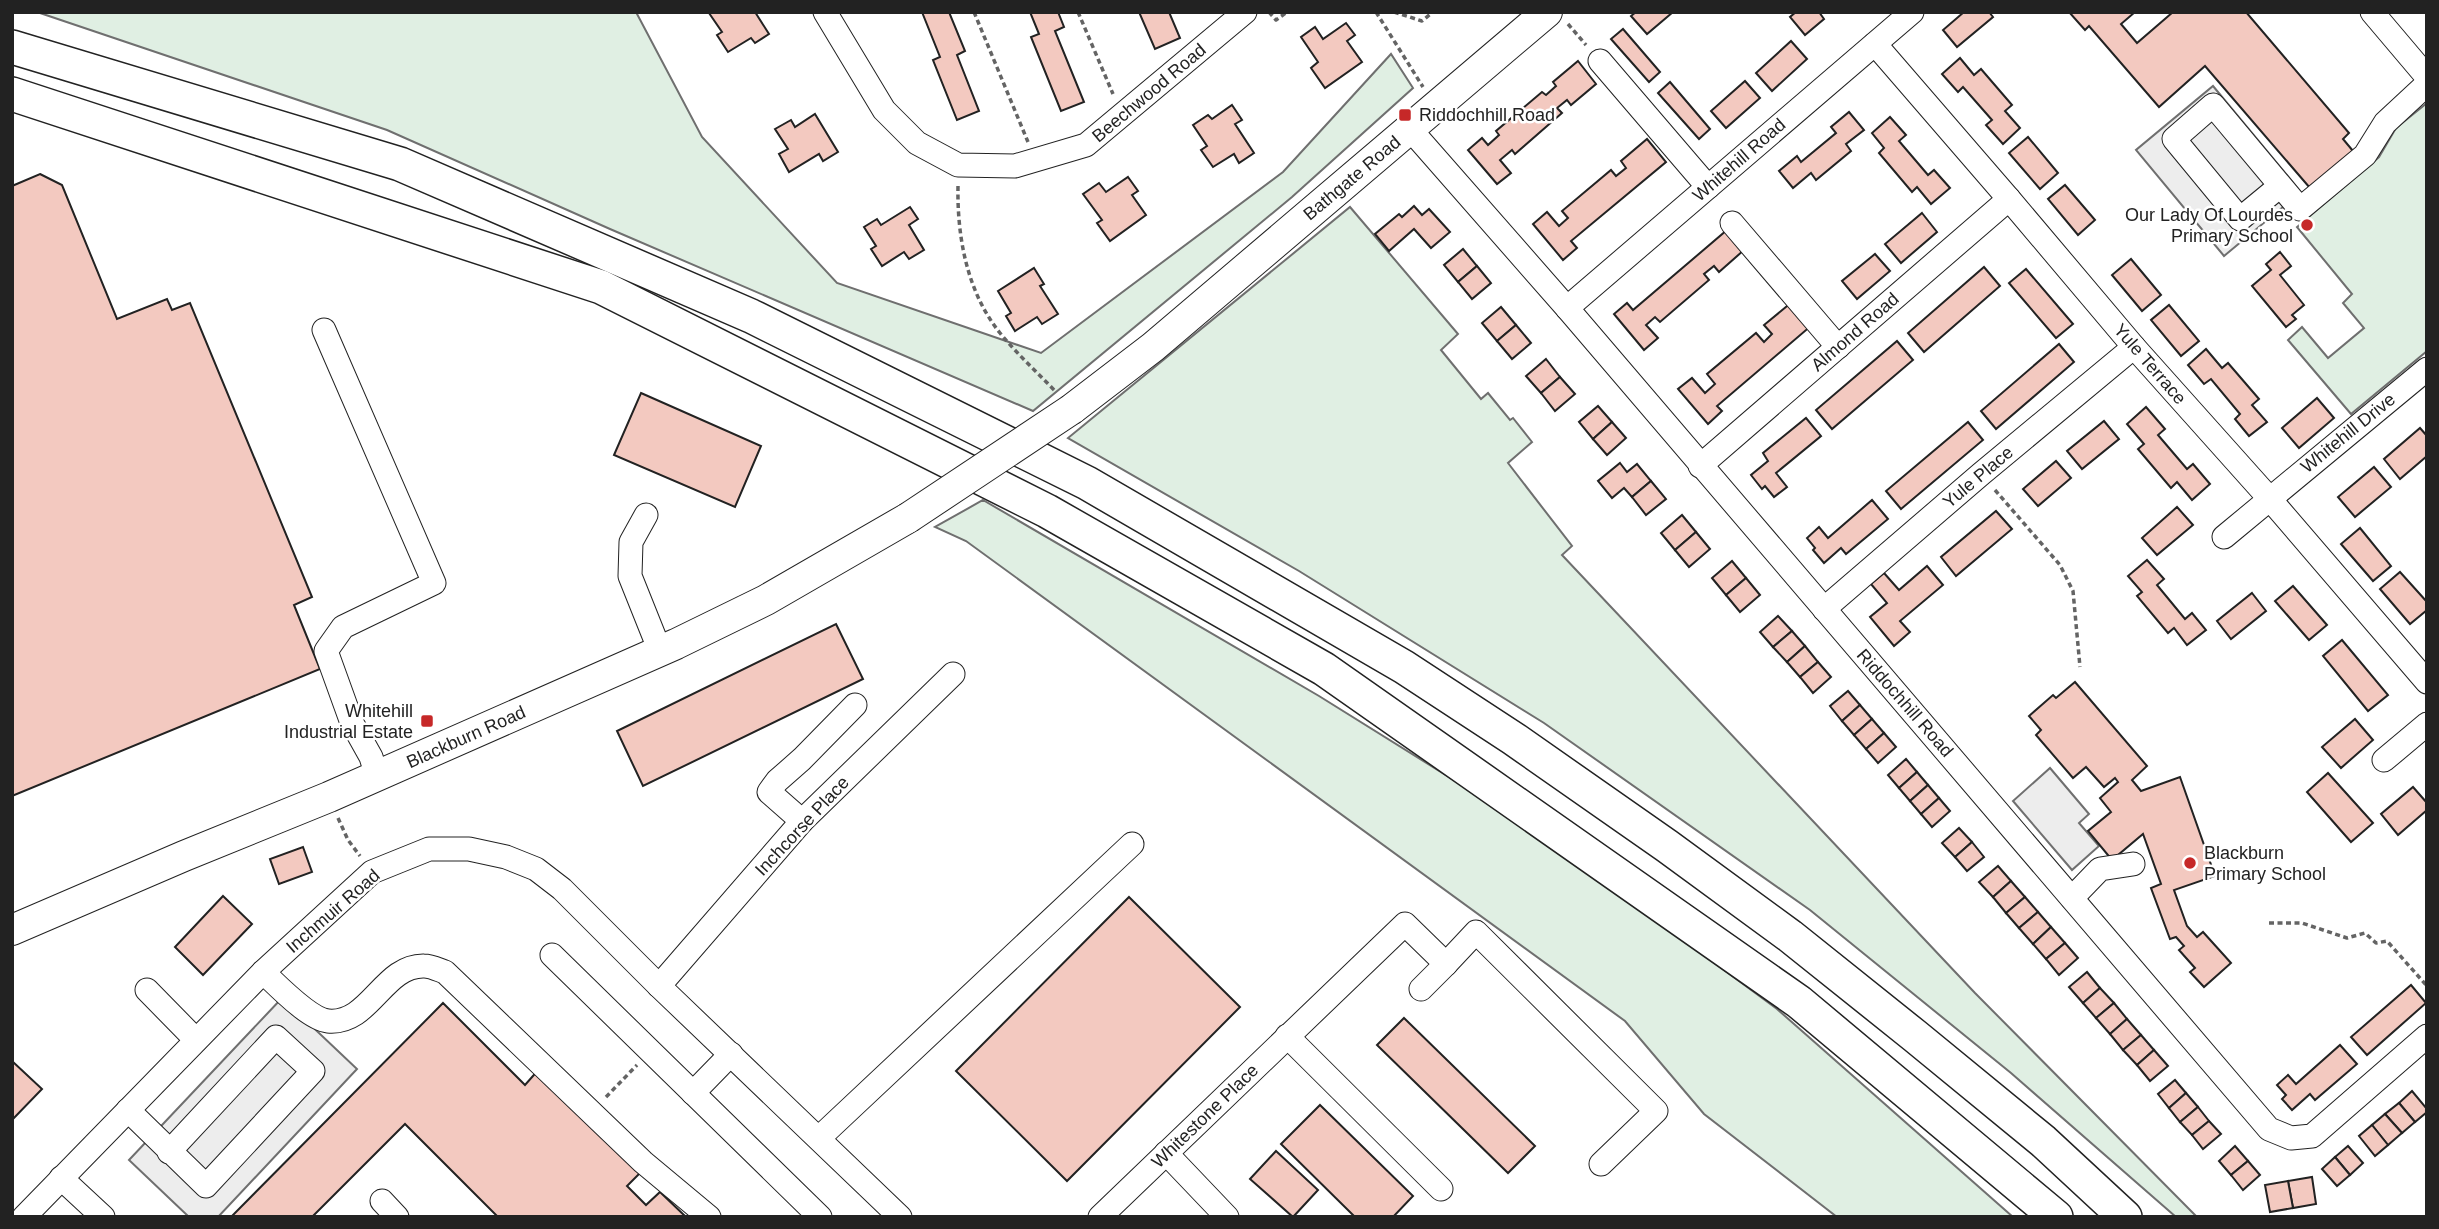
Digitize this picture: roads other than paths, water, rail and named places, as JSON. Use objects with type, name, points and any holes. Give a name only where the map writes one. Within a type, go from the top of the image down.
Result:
[{"type":"highway","points":[[12,47],[400,164],[751,316],[1087,482],[1404,667],[1514,739],[1667,846],[1790,936],[1915,1037],[2043,1141],[2125,1217]]},
{"type":"highway","points":[[12,93],[601,287],[1046,511],[1324,669],[1800,1002],[2056,1217]]},
{"type":"main road","name":"Bathgate Road","points":[[1072,409],[1153,347],[1436,107],[1557,17]]},
{"type":"main road","name":"Blackburn Road","points":[[12,930],[377,776],[660,651],[766,600],[908,518],[1072,409]]},
{"type":"street","name":"Beechwood Road","points":[[825,12],[884,110],[917,143],[958,165],[1015,166],[1086,145],[1245,12]]},
{"type":"street","name":"Whitehill Road","points":[[1567,308],[1912,12]]},
{"type":"street","points":[[2376,14],[2427,77]]},
{"type":"street","name":"Yule Terrace","points":[[1874,44],[2134,348],[2269,498],[2427,682]]},
{"type":"street","points":[[1600,61],[1708,187]]},
{"type":"street","points":[[2280,186],[2240,219],[2174,139],[2213,105],[2300,209],[2365,155],[2385,123],[2427,85]]},
{"type":"street","name":"Riddochhill Road","points":[[1410,129],[1567,308],[2269,1129],[2291,1138],[2312,1136],[2427,1036]]},
{"type":"street","name":"Almond Road","points":[[1700,466],[2009,199]]},
{"type":"street","points":[[1732,223],[1838,347]]},
{"type":"street","points":[[324,330],[434,583],[343,627],[326,651],[352,723],[371,757],[377,776]]},
{"type":"street","name":"Yule Place","points":[[1824,609],[1981,474],[2134,348]]},
{"type":"street","name":"Whitehill Drive","points":[[2224,537],[2427,369]]},
{"type":"street","points":[[646,515],[631,542],[630,576],[660,651]]},
{"type":"street","name":"Inchcorse Place","points":[[659,986],[802,821],[953,674]]},
{"type":"street","points":[[802,821],[769,792],[855,705]]},
{"type":"street","points":[[2384,760],[2427,724]]},
{"type":"street","points":[[819,1138],[1132,844]]},
{"type":"street","name":"Inchmuir Road","points":[[24,1217],[263,972],[372,872],[429,849],[469,849],[506,857],[536,869],[562,889],[900,1217]]},
{"type":"street","points":[[2072,898],[2100,869],[2133,864]]},
{"type":"street","name":"Whitestone Place","points":[[1100,1217],[1405,924],[1446,964]]},
{"type":"street","points":[[1421,989],[1476,932],[1656,1111],[1601,1164]]},
{"type":"street","points":[[552,955],[820,1217]]},
{"type":"street","points":[[263,972],[301,1007],[326,1021],[345,1019],[365,1006],[386,984],[405,970],[424,966],[445,972],[643,1162],[709,1217]]},
{"type":"street","points":[[147,990],[196,1040]]},
{"type":"street","points":[[128,1110],[169,1152],[206,1186],[313,1071],[276,1037],[169,1152]]},
{"type":"street","points":[[1287,1037],[1441,1189]]},
{"type":"street","points":[[693,1093],[731,1054]]},
{"type":"street","points":[[1166,1153],[1227,1217]]},
{"type":"street","points":[[61,1178],[103,1217]]},
{"type":"place","name":"Riddochhill Road","points":[[1405,115]]},
{"type":"place","name":"Our Lady Of Lourdes Primary School","points":[[2307,225]]},
{"type":"place","name":"Whitehill Industrial Estate","points":[[427,721]]},
{"type":"place","name":"Blackburn Primary School","points":[[2190,863]]}]
